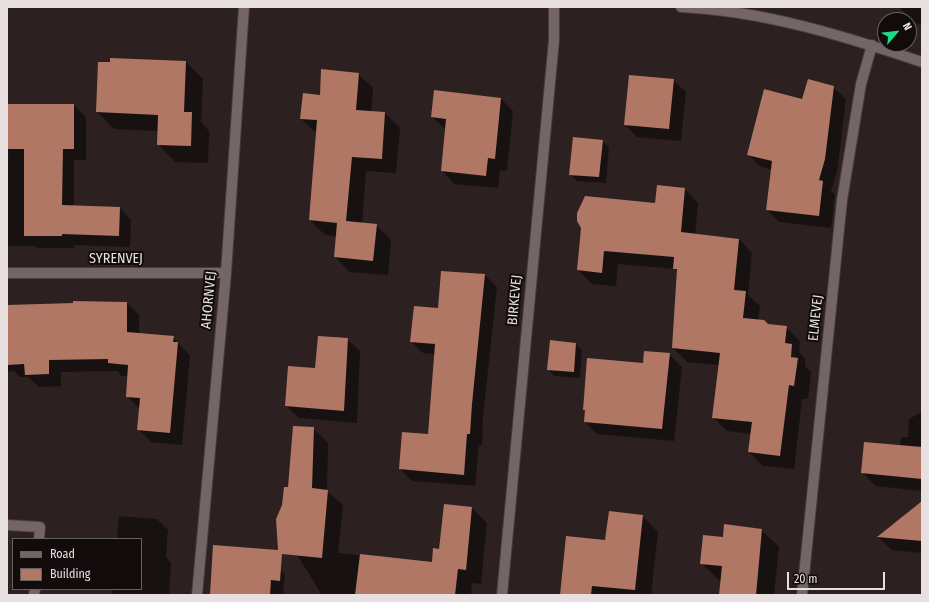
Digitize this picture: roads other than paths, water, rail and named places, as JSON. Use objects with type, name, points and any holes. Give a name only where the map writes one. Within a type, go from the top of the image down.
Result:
[{"type":"street","name":"AHORNVEJ","points":[[197,595],[226,273],[244,7]]},
{"type":"street","name":"BIRKEVEJ","points":[[502,595],[552,56],[554,7]]},
{"type":"street","points":[[682,7],[754,15],[872,45],[922,62]]},
{"type":"street","name":"ELMEVEJ","points":[[802,595],[842,200],[861,84],[872,45]]},
{"type":"street","name":"SYRENVEJ","points":[[7,273],[226,273]]},
{"type":"street","points":[[7,525],[40,527],[39,538]]}]
